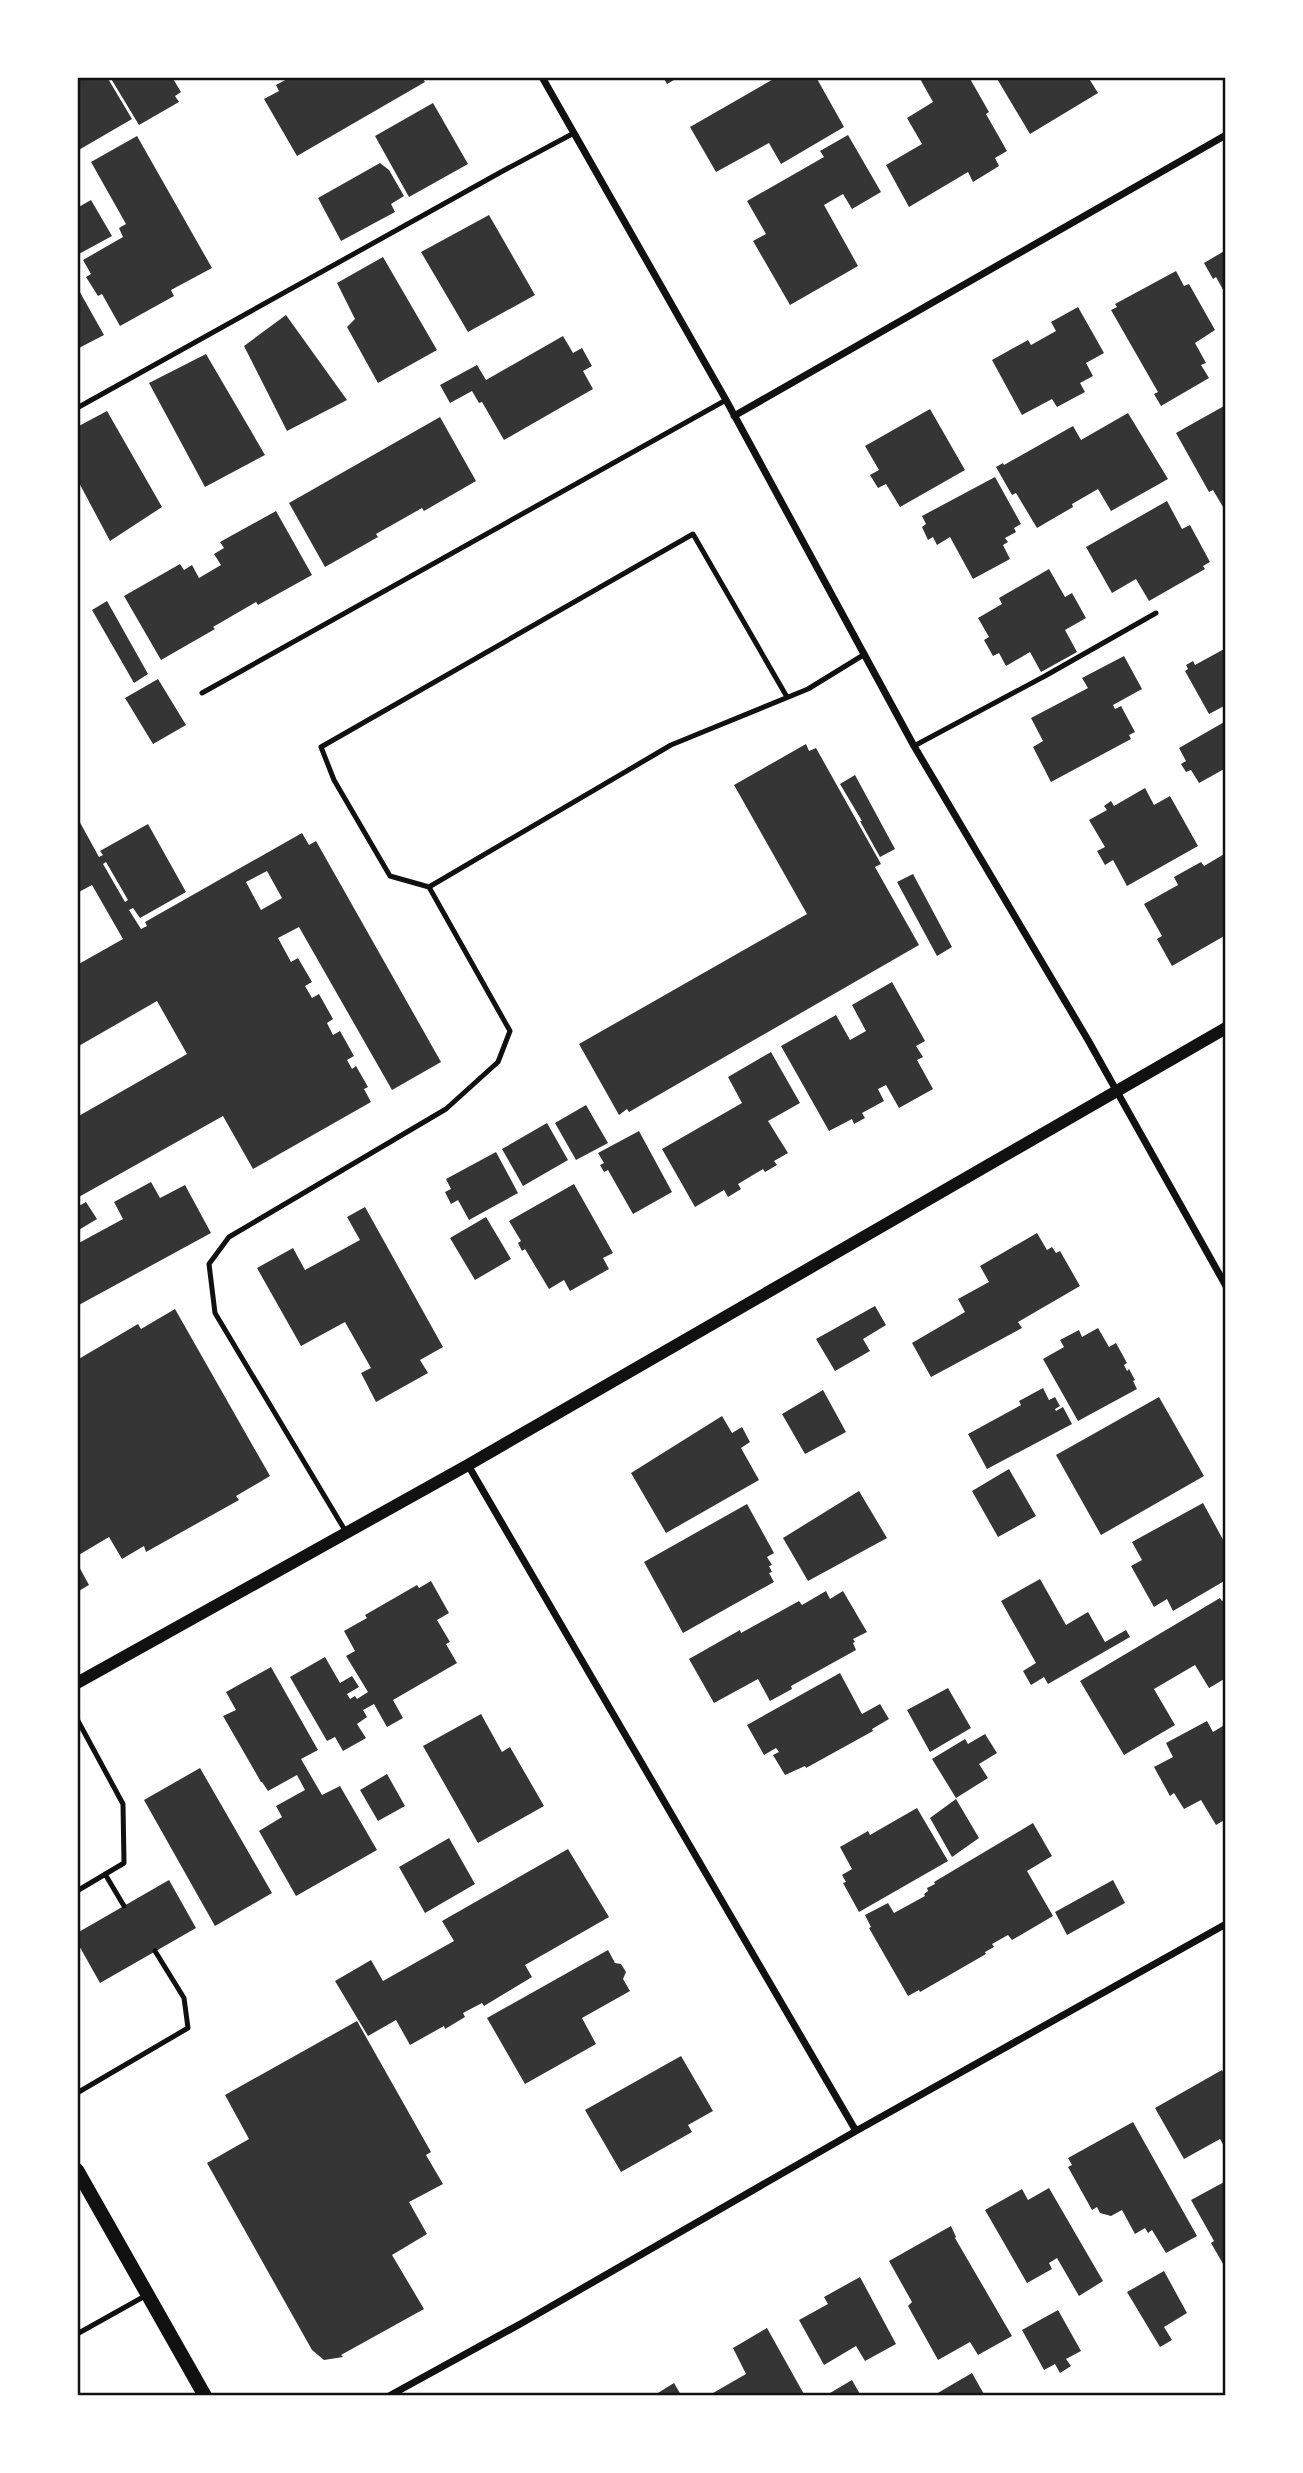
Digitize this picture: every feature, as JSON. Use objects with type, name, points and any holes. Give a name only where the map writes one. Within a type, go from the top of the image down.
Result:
[{"type":"main road","points":[[77,2170],[205,2396]]},
{"type":"street","points":[[542,77],[726,400],[914,746],[1116,1091],[1226,1286]]},
{"type":"street","points":[[734,416],[1226,135]]},
{"type":"street","points":[[77,1683],[468,1465],[1226,1028]]},
{"type":"street","points":[[468,1465],[856,2131]]},
{"type":"street","points":[[389,2396],[523,2323],[856,2131],[1226,1924]]},
{"type":"lane","points":[[77,408],[500,172],[574,134]]},
{"type":"lane","points":[[202,694],[726,400]]},
{"type":"lane","points":[[346,1532],[215,1313],[209,1264],[229,1237],[446,1109],[498,1062],[510,1031],[429,887],[390,876],[334,780],[321,747],[693,534],[787,697]]},
{"type":"lane","points":[[914,746],[1045,676],[1156,612]]},
{"type":"lane","points":[[429,887],[671,745],[808,689],[865,654]]},
{"type":"lane","points":[[77,1719],[123,1804],[124,1863],[77,1891]]},
{"type":"lane","points":[[105,1874],[124,1906]]},
{"type":"lane","points":[[77,2093],[188,2028],[184,1998],[155,1951]]},
{"type":"lane","points":[[77,2334],[148,2295]]},
{"type":"building","points":[[77,77],[107,77],[132,119],[77,151]]},
{"type":"building","points":[[110,77],[172,77],[181,92],[175,96],[179,102],[139,125]]},
{"type":"building","points":[[291,77],[298,80],[303,77],[422,77],[425,82],[297,156],[264,99],[279,91],[276,85]]},
{"type":"building","points":[[663,77],[679,77],[667,84]]},
{"type":"building","points":[[777,77],[802,77],[804,80],[816,77],[844,127],[781,164],[769,143],[716,172],[690,127]]},
{"type":"building","points":[[919,77],[969,77],[1007,151],[995,158],[999,166],[973,182],[968,172],[909,207],[886,165],[922,144],[907,118],[933,102]]},
{"type":"building","points":[[996,77],[1088,77],[1098,93],[1030,134]]},
{"type":"building","points":[[433,103],[468,164],[409,197],[375,136]]},
{"type":"building","points":[[848,135],[881,192],[852,209],[843,194],[824,205],[858,266],[790,305],[753,241],[766,234],[747,201],[824,157],[820,151]]},
{"type":"building","points":[[137,136],[212,268],[171,290],[174,296],[120,326],[102,294],[98,296],[86,277],[91,274],[83,260],[123,237],[119,228],[126,224],[91,162]]},
{"type":"building","points":[[380,163],[389,170],[404,196],[391,204],[395,212],[341,241],[318,198]]},
{"type":"building","points":[[91,200],[112,236],[77,255],[77,208]]},
{"type":"building","points":[[489,215],[535,295],[468,332],[421,252]]},
{"type":"building","points":[[1226,250],[1226,295],[1204,263]]},
{"type":"building","points":[[383,257],[437,350],[378,383],[347,327],[355,319],[337,283]]},
{"type":"building","points":[[1176,271],[1184,286],[1189,284],[1215,330],[1195,343],[1206,363],[1201,365],[1209,378],[1161,406],[1154,394],[1158,392],[1111,310],[1117,307],[1115,304]]},
{"type":"building","points":[[77,287],[104,335],[77,349]]},
{"type":"building","points":[[1078,307],[1104,353],[1086,363],[1093,376],[1080,383],[1085,392],[1057,407],[1052,399],[1022,415],[992,360],[1028,340],[1031,345],[1056,331],[1051,322]]},
{"type":"building","points":[[286,315],[347,400],[287,431],[244,346]]},
{"type":"building","points":[[563,336],[573,353],[582,348],[592,366],[583,371],[593,389],[504,440],[482,402],[479,403],[472,391],[450,403],[440,385],[477,365],[486,380]]},
{"type":"building","points":[[206,354],[265,455],[205,487],[149,383]]},
{"type":"building","points":[[1224,406],[1226,512],[1213,490],[1209,492],[1176,433]]},
{"type":"building","points":[[930,409],[965,470],[900,507],[886,484],[878,488],[870,475],[879,470],[865,446]]},
{"type":"building","points":[[107,411],[162,507],[110,541],[77,479],[77,427]]},
{"type":"building","points":[[1128,413],[1168,479],[1111,511],[1098,489],[1037,528],[1016,493],[1012,495],[996,467],[1073,426],[1081,440]]},
{"type":"building","points":[[440,417],[476,481],[424,511],[422,508],[376,534],[378,537],[325,567],[289,503]]},
{"type":"building","points":[[995,477],[1021,524],[1014,528],[1016,532],[1005,538],[1008,542],[1003,545],[1010,559],[973,579],[950,537],[937,545],[933,537],[928,540],[922,527],[926,524],[922,516]]},
{"type":"building","points":[[1167,501],[1182,529],[1190,525],[1210,562],[1203,566],[1205,569],[1149,601],[1136,579],[1112,593],[1086,547]]},
{"type":"building","points":[[276,511],[312,575],[258,605],[256,602],[161,660],[124,596],[180,564],[184,570],[192,565],[199,578],[221,565],[214,554],[224,548],[220,542]]},
{"type":"building","points":[[1049,569],[1065,597],[1072,593],[1086,618],[1065,630],[1077,652],[1041,672],[1030,652],[1006,666],[999,653],[993,656],[984,640],[989,637],[978,618],[1002,604],[999,598]]},
{"type":"building","points":[[107,601],[148,674],[134,683],[92,610]]},
{"type":"building","points":[[1226,648],[1226,705],[1209,714],[1185,671],[1188,669],[1186,665],[1193,661],[1195,665]]},
{"type":"building","points":[[1124,656],[1142,689],[1113,705],[1115,709],[1121,706],[1135,732],[1129,735],[1131,739],[1051,782],[1033,747],[1043,741],[1031,718],[1088,688],[1082,678]]},
{"type":"building","points":[[158,679],[186,725],[153,744],[125,698]]},
{"type":"building","points":[[1226,721],[1226,768],[1199,783],[1191,770],[1186,772],[1181,764],[1186,761],[1179,748]]},
{"type":"building","points":[[806,744],[809,751],[816,748],[881,864],[875,867],[919,945],[629,1112],[627,1109],[619,1115],[579,1044],[807,914],[734,785]]},
{"type":"building","points":[[855,775],[895,849],[880,857],[840,784]]},
{"type":"building","points":[[1145,788],[1154,805],[1170,796],[1198,846],[1127,886],[1113,860],[1105,865],[1097,851],[1105,847],[1089,820],[1107,810],[1104,806],[1111,801],[1114,806]]},
{"type":"building","points":[[77,817],[99,857],[103,855],[100,851],[148,824],[186,892],[140,918],[133,908],[129,910],[141,929],[147,926],[145,922],[302,833],[309,845],[316,841],[441,1062],[392,1090],[299,927],[278,938],[291,962],[298,958],[312,982],[305,986],[312,998],[319,994],[333,1019],[327,1023],[333,1035],[340,1031],[354,1056],[347,1060],[352,1069],[356,1066],[368,1087],[364,1089],[371,1102],[253,1169],[223,1116],[77,1198],[77,1117],[187,1054],[157,1001],[77,1047],[77,965],[123,939],[92,885],[77,893]],"holes":[[[106,862],[128,900],[125,902],[103,864]],[[267,871],[282,898],[261,910],[246,882]]]},
{"type":"building","points":[[1226,853],[1226,935],[1172,966],[1157,939],[1162,936],[1144,904],[1178,885],[1174,877],[1201,862],[1204,866]]},
{"type":"building","points":[[913,874],[952,947],[937,956],[897,882]]},
{"type":"building","points":[[892,982],[925,1041],[916,1046],[923,1057],[917,1060],[933,1089],[899,1108],[886,1085],[878,1089],[884,1101],[862,1113],[865,1118],[854,1124],[852,1119],[829,1131],[781,1046],[836,1015],[850,1040],[866,1031],[852,1005]]},
{"type":"building","points":[[771,1052],[800,1103],[768,1121],[788,1153],[774,1161],[777,1165],[765,1172],[763,1169],[738,1184],[741,1189],[728,1197],[724,1190],[695,1207],[662,1149],[742,1103],[728,1077]]},
{"type":"building","points":[[586,1105],[608,1143],[576,1160],[555,1123]]},
{"type":"building","points":[[547,1123],[568,1160],[523,1186],[502,1149]]},
{"type":"building","points":[[639,1131],[672,1192],[633,1214],[608,1170],[604,1172],[600,1165],[604,1163],[598,1153]]},
{"type":"building","points":[[496,1152],[518,1193],[469,1220],[458,1200],[451,1204],[445,1192],[451,1189],[446,1179]]},
{"type":"building","points":[[151,1182],[160,1198],[185,1185],[211,1233],[77,1306],[77,1244],[123,1219],[114,1202]]},
{"type":"building","points":[[574,1184],[613,1253],[603,1258],[609,1269],[570,1291],[564,1280],[549,1289],[525,1249],[522,1251],[518,1243],[521,1241],[509,1221]]},
{"type":"building","points":[[86,1202],[97,1219],[77,1231],[77,1207]]},
{"type":"building","points":[[365,1207],[443,1347],[420,1360],[428,1373],[376,1402],[361,1373],[371,1368],[345,1322],[301,1346],[257,1268],[293,1248],[305,1270],[360,1240],[347,1217]]},
{"type":"building","points":[[486,1217],[511,1259],[475,1280],[450,1238]]},
{"type":"building","points":[[1037,1233],[1047,1250],[1052,1247],[1056,1253],[1060,1251],[1080,1286],[1018,1322],[1022,1328],[931,1377],[912,1343],[965,1312],[958,1299],[989,1282],[980,1266]]},
{"type":"building","points":[[875,1306],[886,1325],[863,1339],[870,1351],[835,1371],[816,1339]]},
{"type":"building","points":[[175,1309],[270,1476],[236,1496],[239,1500],[146,1552],[144,1546],[122,1559],[109,1537],[77,1556],[77,1360],[138,1324],[141,1329]]},
{"type":"building","points":[[1098,1328],[1109,1347],[1116,1343],[1137,1389],[1078,1421],[1043,1359],[1064,1347],[1060,1340],[1079,1330],[1082,1337]]},
{"type":"building","points":[[1043,1388],[1049,1400],[1055,1397],[1060,1406],[1056,1411],[1063,1407],[1072,1424],[987,1469],[968,1434],[1021,1405],[1019,1401]]},
{"type":"building","points":[[823,1390],[846,1432],[805,1454],[782,1414]]},
{"type":"building","points":[[1159,1397],[1204,1476],[1101,1535],[1056,1455]]},
{"type":"building","points":[[722,1416],[732,1433],[742,1427],[750,1442],[741,1448],[759,1480],[666,1533],[631,1473]]},
{"type":"building","points":[[1009,1469],[1036,1516],[998,1537],[972,1491]]},
{"type":"building","points":[[859,1491],[887,1538],[808,1581],[783,1538]]},
{"type":"building","points":[[1203,1503],[1226,1545],[1226,1580],[1173,1611],[1167,1599],[1154,1607],[1131,1566],[1142,1560],[1132,1542]]},
{"type":"building","points":[[747,1504],[774,1553],[767,1557],[772,1565],[769,1566],[772,1572],[769,1573],[774,1582],[683,1633],[644,1562]]},
{"type":"building","points":[[77,1563],[89,1585],[77,1592]]},
{"type":"building","points":[[1040,1579],[1066,1625],[1088,1612],[1105,1642],[1126,1630],[1130,1637],[1048,1684],[1044,1677],[1031,1685],[1023,1671],[1036,1663],[1001,1601]]},
{"type":"building","points":[[431,1581],[449,1613],[437,1620],[450,1642],[446,1644],[457,1663],[393,1700],[403,1718],[387,1727],[374,1704],[363,1710],[367,1717],[357,1724],[366,1738],[343,1751],[335,1737],[327,1741],[290,1677],[325,1657],[340,1683],[352,1676],[359,1687],[347,1694],[350,1699],[355,1696],[357,1699],[368,1692],[346,1656],[355,1651],[344,1631],[367,1618],[365,1615],[417,1585],[419,1588]]},
{"type":"building","points":[[826,1591],[830,1599],[843,1591],[867,1632],[853,1639],[856,1650],[791,1686],[792,1689],[770,1701],[758,1679],[714,1703],[689,1659],[740,1630],[741,1633],[799,1601],[802,1605]]},
{"type":"building","points":[[1220,1598],[1222,1601],[1226,1599],[1226,1678],[1209,1688],[1195,1665],[1154,1689],[1175,1725],[1124,1755],[1080,1681]]},
{"type":"building","points":[[271,1667],[318,1750],[301,1759],[322,1795],[340,1786],[377,1850],[296,1896],[259,1831],[282,1817],[276,1806],[305,1790],[297,1775],[268,1791],[223,1716],[236,1710],[226,1692]]},
{"type":"building","points":[[840,1673],[862,1714],[880,1704],[889,1719],[872,1729],[873,1731],[806,1768],[805,1766],[785,1775],[773,1755],[779,1752],[776,1748],[764,1755],[747,1725]]},
{"type":"building","points":[[948,1688],[971,1728],[930,1752],[907,1710]]},
{"type":"building","points":[[481,1714],[502,1752],[510,1747],[544,1806],[478,1843],[423,1746]]},
{"type":"building","points":[[1207,1721],[1213,1732],[1226,1724],[1226,1819],[1216,1825],[1201,1800],[1184,1809],[1174,1793],[1170,1796],[1154,1767],[1173,1757],[1166,1743]]},
{"type":"building","points":[[985,1734],[997,1753],[979,1764],[988,1778],[956,1798],[932,1759],[965,1739],[968,1744]]},
{"type":"building","points":[[200,1768],[272,1893],[215,1926],[144,1800]]},
{"type":"building","points":[[387,1774],[405,1806],[378,1821],[360,1790]]},
{"type":"building","points":[[956,1799],[979,1838],[952,1857],[930,1818]]},
{"type":"building","points":[[917,1808],[948,1861],[859,1912],[843,1883],[846,1882],[842,1875],[852,1869],[840,1847],[868,1831],[870,1835]]},
{"type":"building","points":[[1033,1823],[1052,1856],[1027,1871],[1053,1916],[1012,1940],[1008,1935],[992,1944],[994,1947],[985,1952],[986,1954],[920,1992],[919,1990],[908,1996],[869,1928],[871,1927],[865,1915],[888,1903],[894,1913],[925,1896],[927,1888],[935,1884],[934,1882]]},
{"type":"building","points":[[449,1838],[475,1884],[425,1913],[399,1867]]},
{"type":"building","points":[[568,1849],[609,1917],[525,1965],[532,1977],[484,2006],[482,2003],[463,2013],[465,2017],[445,2029],[444,2026],[410,2045],[396,2020],[368,2036],[335,1981],[371,1960],[383,1981],[454,1941],[442,1921]]},
{"type":"building","points":[[169,1880],[196,1928],[100,1983],[77,1942],[77,1933]]},
{"type":"building","points":[[1113,1880],[1125,1903],[1067,1935],[1055,1912]]},
{"type":"building","points":[[608,1950],[615,1963],[621,1964],[626,1972],[623,1979],[630,1991],[582,2018],[596,2044],[525,2084],[487,2018]]},
{"type":"building","points":[[357,2021],[431,2152],[426,2155],[443,2184],[409,2202],[427,2234],[392,2255],[424,2309],[341,2355],[343,2357],[324,2360],[312,2350],[207,2163],[249,2139],[225,2095]]},
{"type":"building","points":[[681,2056],[713,2111],[688,2125],[692,2132],[621,2172],[585,2110]]},
{"type":"building","points":[[1222,2070],[1226,2078],[1226,2150],[1220,2139],[1184,2159],[1155,2108]]},
{"type":"building","points":[[1133,2122],[1197,2236],[1166,2253],[1152,2230],[1148,2233],[1145,2228],[1135,2234],[1122,2210],[1111,2216],[1100,2213],[1097,2207],[1092,2210],[1068,2167],[1072,2165],[1068,2158]]},
{"type":"building","points":[[1226,2181],[1226,2269],[1191,2200]]},
{"type":"building","points":[[1049,2188],[1103,2281],[1079,2296],[1057,2258],[1049,2263],[1052,2269],[1027,2283],[985,2210],[1022,2189],[1028,2200]]},
{"type":"building","points":[[951,2226],[955,2238],[1012,2336],[978,2355],[970,2342],[938,2360],[908,2306],[912,2302],[889,2261]]},
{"type":"building","points":[[1164,2271],[1187,2313],[1164,2327],[1172,2340],[1160,2347],[1127,2292]]},
{"type":"building","points":[[860,2277],[896,2344],[865,2361],[856,2346],[824,2365],[799,2320],[828,2304],[824,2297]]},
{"type":"building","points":[[1058,2310],[1081,2351],[1066,2359],[1071,2366],[1060,2373],[1055,2364],[1044,2370],[1022,2330]]},
{"type":"building","points":[[767,2328],[805,2396],[715,2396],[713,2393],[746,2374],[733,2348]]},
{"type":"building","points":[[972,2373],[985,2396],[937,2396],[936,2394]]},
{"type":"building","points":[[852,2380],[861,2396],[825,2396]]},
{"type":"building","points":[[674,2383],[681,2395],[653,2396]]}]
